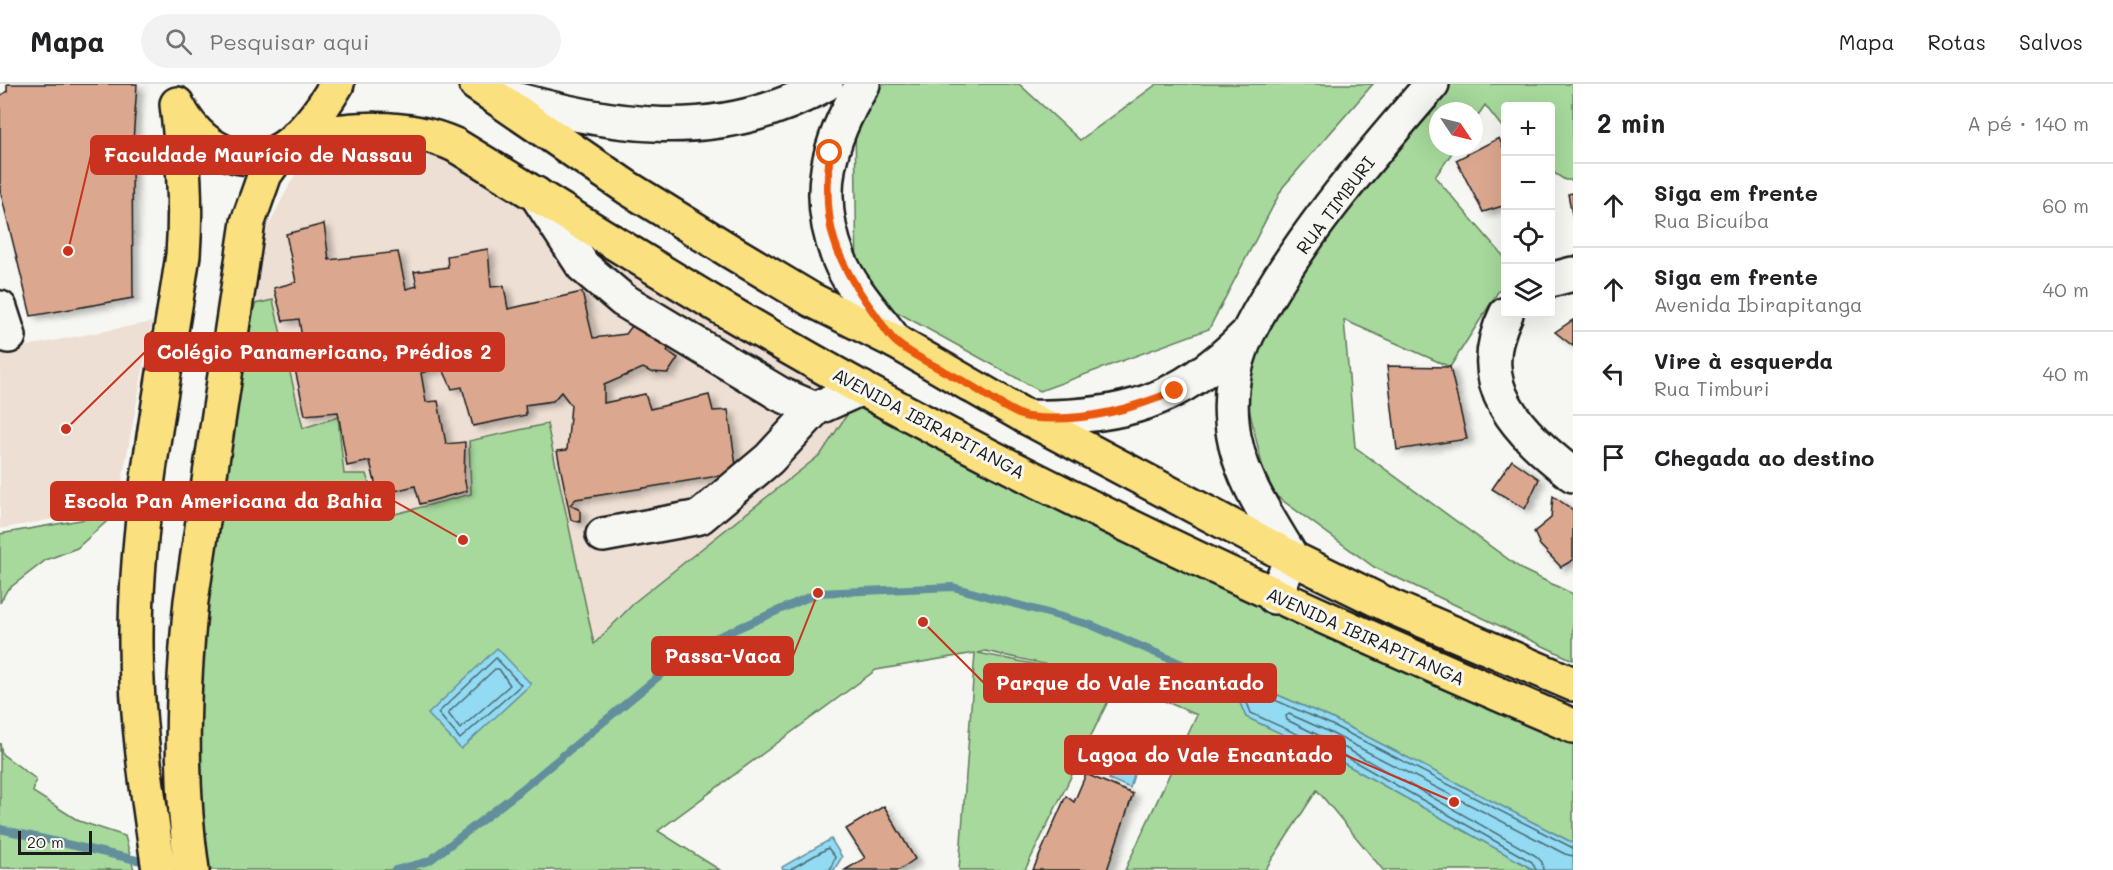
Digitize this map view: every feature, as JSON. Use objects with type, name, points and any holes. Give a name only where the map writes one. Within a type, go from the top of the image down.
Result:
[{"type":"main road","points":[[192,870],[186,828],[183,763],[186,654],[199,543],[248,222],[265,174],[337,84]]},
{"type":"main road","name":"AVENIDA IBIRAPITANGA","points":[[481,87],[628,188],[730,251],[812,300],[896,342],[1026,417],[1292,558],[1392,607],[1573,684]]},
{"type":"main road","points":[[159,870],[143,762],[138,696],[137,592],[148,486],[183,255],[187,208],[185,166],[173,94]]},
{"type":"main road","name":"AVENIDA IBIRAPITANGA","points":[[173,94],[192,130],[204,142],[219,150],[250,157],[269,155],[290,142],[360,129],[400,130],[432,135],[455,145],[646,263],[862,388],[1000,462],[1274,597],[1573,726]]},
{"type":"street","points":[[481,87],[555,111],[603,121],[662,126],[713,121],[764,112],[826,84]]},
{"type":"street","points":[[863,84],[843,116],[830,153],[826,186],[828,222],[840,260],[857,290],[896,342]]},
{"type":"street","name":"RUA TIMBURI","points":[[1026,417],[1077,416],[1144,404],[1175,391],[1205,373],[1248,334],[1329,209],[1432,84]]},
{"type":"street","points":[[536,194],[583,267],[623,300],[780,394],[814,410]]},
{"type":"street","points":[[1555,279],[1573,274]]},
{"type":"street","points":[[1504,318],[1497,333],[1494,363],[1497,392],[1514,422],[1539,448],[1573,475]]},
{"type":"street","name":"RUA TIMBURI","points":[[1248,334],[1231,393],[1232,423],[1238,455],[1251,487],[1292,558]]},
{"type":"street","points":[[603,536],[700,517],[769,459],[814,410],[862,388]]},
{"type":"street","points":[[1274,597],[1292,558]]},
{"type":"shaded area","points":[[420,134],[856,401],[821,454],[637,599],[484,757],[200,640],[255,304],[259,244],[294,176],[339,149]]},
{"type":"shaded area","points":[[152,322],[117,507],[0,529],[0,351]]},
{"type":"green space","points":[[876,84],[1019,84],[1080,140],[1157,84],[1373,84],[1283,187],[1209,329],[1040,391],[857,290],[855,113]]},
{"type":"green space","points":[[1433,84],[1573,84],[1573,180],[1565,180],[1555,174],[1555,102],[1501,102],[1501,126],[1485,105],[1483,108],[1483,102],[1429,102],[1429,156],[1450,156],[1435,177],[1501,253],[1501,287],[1450,367],[1344,320],[1355,447],[1523,570],[1573,594],[1573,660],[1374,567],[1268,490],[1238,362]]},
{"type":"green space","points":[[273,300],[303,428],[338,417],[344,474],[366,474],[380,518],[471,494],[469,441],[547,424],[594,644],[637,600],[821,454],[856,401],[1573,742],[1573,843],[1331,718],[1264,689],[1233,686],[1246,717],[1340,761],[1534,870],[1383,870],[1317,790],[1265,870],[1125,870],[1197,715],[1118,681],[1025,870],[959,870],[975,653],[876,670],[658,831],[720,870],[206,870],[201,839],[200,640],[221,480],[255,304]],"holes":[[[985,651],[1084,674],[978,653]]]},
{"type":"green space","points":[[115,514],[77,548],[46,560],[7,590],[0,603],[0,534]]},
{"type":"green space","points":[[0,743],[2,754],[36,779],[33,792],[79,821],[125,836],[134,870],[0,868]]},
{"type":"water","points":[[497,648],[531,684],[461,749],[428,714]]},
{"type":"water","points":[[1233,686],[1264,689],[1331,718],[1573,843],[1573,870],[1534,870],[1340,761],[1246,717]]},
{"type":"water","points":[[1120,752],[1139,758],[1130,788],[1109,779]]},
{"type":"water","points":[[831,839],[842,857],[834,870],[783,870],[782,867]]},
{"type":"building","points":[[7,84],[137,84],[132,156],[133,298],[31,316],[0,190],[0,96],[7,91]]},
{"type":"building","points":[[1499,138],[1501,143],[1501,207],[1483,212],[1456,160],[1464,156],[1483,156],[1483,146]]},
{"type":"building","points":[[1573,193],[1573,219],[1568,194]]},
{"type":"building","points":[[324,224],[329,260],[398,252],[406,289],[417,286],[414,272],[448,267],[447,256],[488,249],[491,287],[504,286],[508,309],[582,292],[593,338],[626,334],[638,318],[673,339],[667,351],[678,358],[668,373],[651,372],[643,368],[604,385],[604,403],[645,394],[650,409],[709,395],[713,411],[728,410],[737,473],[576,499],[570,505],[580,510],[580,522],[571,520],[557,451],[567,450],[571,405],[561,392],[553,401],[525,405],[526,415],[473,426],[462,387],[452,389],[442,367],[421,373],[426,402],[438,401],[446,444],[465,442],[464,477],[467,491],[420,504],[415,486],[378,495],[370,461],[347,466],[338,412],[305,415],[293,360],[305,359],[299,319],[283,321],[274,288],[296,282],[286,234]]},
{"type":"building","points":[[1573,320],[1573,346],[1555,332]]},
{"type":"building","points":[[1387,366],[1450,367],[1467,439],[1397,450]]},
{"type":"building","points":[[1512,460],[1539,479],[1525,509],[1492,489]]},
{"type":"building","points":[[1553,496],[1573,510],[1573,560],[1561,567],[1540,545],[1534,532],[1551,518]]},
{"type":"building","points":[[1086,774],[1133,794],[1107,870],[1033,870],[1066,796],[1074,802]]},
{"type":"building","points":[[884,806],[915,859],[899,870],[845,870],[865,858],[846,829]]},
{"type":"waterway","points":[[395,870],[429,861],[521,790],[693,648],[818,593],[953,587],[1091,625],[1233,686]]},
{"type":"waterway","points":[[0,829],[150,863]]},
{"type":"place","name":"Faculdade Maurício de Nassau","points":[[68,251]]},
{"type":"place","name":"Colégio Panamericano, Prédios 2","points":[[66,429]]},
{"type":"place","name":"Escola Pan Americana da Bahia","points":[[463,540]]},
{"type":"place","name":"Passa-Vaca","points":[[818,593]]},
{"type":"place","name":"Parque do Vale Encantado","points":[[923,622]]},
{"type":"place","name":"Lagoa do Vale Encantado","points":[[1454,802]]},
{"type":"route","points":[[830,153],[826,186],[828,222],[840,260],[857,290],[896,342],[1026,417],[1077,416],[1114,411],[1144,404],[1175,391]]}]
